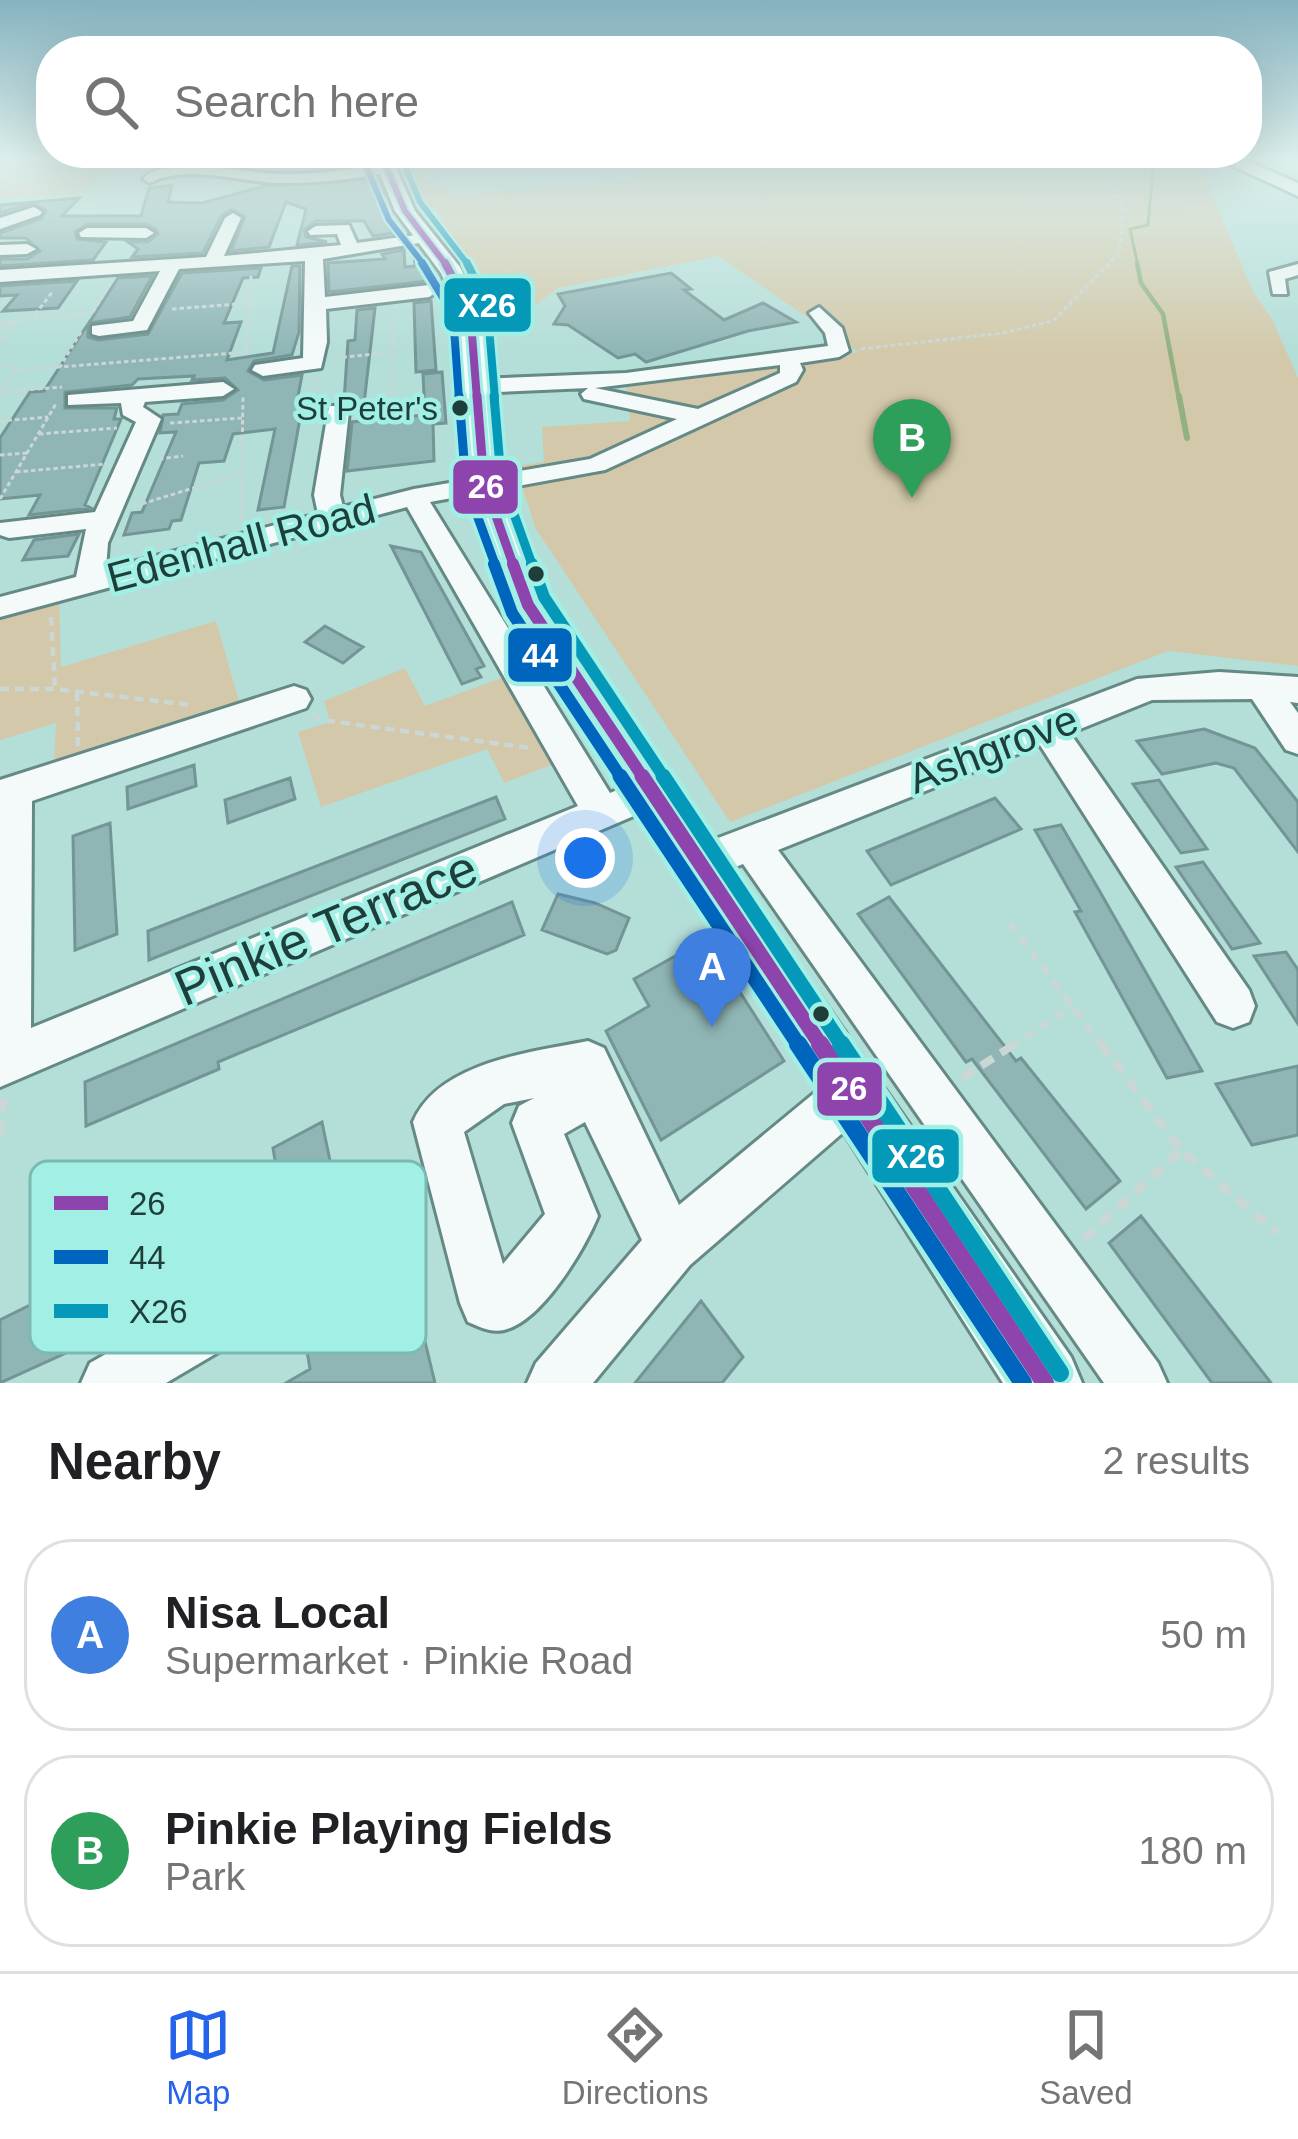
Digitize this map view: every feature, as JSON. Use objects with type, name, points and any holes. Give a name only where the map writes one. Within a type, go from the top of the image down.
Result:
[{"type":"main road","points":[[410,224],[418,252],[455,274],[469,304],[478,343],[476,434],[483,483],[490,515],[528,605],[1045,1383]]},
{"type":"street","points":[[212,262],[230,224]]},
{"type":"street","points":[[316,231],[343,230],[350,250]]},
{"type":"street","points":[[87,232],[146,232]]},
{"type":"street","points":[[90,271],[118,232]]},
{"type":"street","points":[[0,250],[27,249]]},
{"type":"street","points":[[0,276],[350,250],[418,252],[429,291],[317,304]]},
{"type":"street","points":[[255,368],[314,362],[314,255]]},
{"type":"street","points":[[95,322],[140,326],[172,265]]},
{"type":"street","points":[[477,386],[586,382],[839,351],[836,332],[819,313]]},
{"type":"street","name":"Edenhall Road","points":[[0,607],[415,497],[596,465],[788,377],[793,370],[788,358]]},
{"type":"street","points":[[586,382],[586,393],[701,417]]},
{"type":"street","points":[[74,388],[142,407],[175,408],[188,392],[233,387]]},
{"type":"street","points":[[75,587],[130,461],[142,407]]},
{"type":"street","points":[[332,518],[327,495],[337,411]]},
{"type":"street","points":[[415,497],[602,813]]},
{"type":"street","points":[[8,519],[106,517]]},
{"type":"street","points":[[1261,686],[1298,740]]},
{"type":"street","name":"Ashgrove","points":[[698,864],[1149,688],[1298,690]]},
{"type":"street","points":[[4,1062],[7,794],[295,699]]},
{"type":"street","points":[[1047,727],[1233,1006]]},
{"type":"street","name":"Pinkie Terrace","points":[[4,1062],[651,792]]},
{"type":"street","points":[[751,844],[1138,1383]]},
{"type":"street","points":[[622,1142],[599,1101],[584,1096],[536,1124],[572,1216],[559,1243],[503,1303],[487,1303],[437,1122],[495,1082],[589,1064],[671,1246]]},
{"type":"street","points":[[556,1383],[671,1246],[852,1094]]},
{"type":"street","points":[[110,1383],[161,1353]]},
{"type":"path","points":[[839,351],[1003,333],[1053,321],[1120,252],[1122,224]]},
{"type":"path","points":[[254,259],[250,303],[255,368]]},
{"type":"path","points":[[28,318],[68,272]]},
{"type":"path","points":[[393,295],[395,352],[392,405],[312,409],[314,362],[395,352]]},
{"type":"path","points":[[148,311],[250,303]]},
{"type":"path","points":[[0,325],[28,318],[95,322]]},
{"type":"path","points":[[0,339],[14,322]]},
{"type":"path","points":[[0,365],[60,367]]},
{"type":"path","points":[[74,388],[80,365]]},
{"type":"path","points":[[0,391],[18,369]]},
{"type":"path","points":[[0,391],[66,387],[16,472],[8,519]]},
{"type":"path","points":[[233,387],[242,473],[241,543]]},
{"type":"path","points":[[0,421],[49,417]]},
{"type":"path","points":[[0,455],[28,453]]},
{"type":"path","points":[[16,472],[183,456]]},
{"type":"path","points":[[106,517],[242,473]]},
{"type":"path","points":[[55,689],[51,604],[62,601],[75,587]]},
{"type":"path","points":[[0,688],[55,689],[227,710],[238,718]]},
{"type":"path","points":[[77,692],[78,771]]},
{"type":"path","points":[[295,699],[321,720],[567,753]]},
{"type":"path","points":[[1010,922],[1181,1150],[1277,1233]]},
{"type":"path","points":[[932,1097],[1072,1006]]},
{"type":"path","points":[[1054,1266],[1181,1150]]},
{"type":"shaded area","points":[[444,224],[1224,224],[1298,378],[1298,666],[1168,651],[730,822],[536,529],[515,466],[544,462],[542,427],[630,421],[626,384],[858,352],[718,256],[558,288],[537,304],[493,313]]},
{"type":"shaded area","points":[[59,597],[61,667],[216,621],[241,708],[54,766],[56,723],[0,740],[0,613]]},
{"type":"shaded area","points":[[405,668],[425,706],[507,676],[557,763],[504,783],[487,749],[321,807],[298,732],[330,722],[324,701]]},
{"type":"building","points":[[28,224],[217,224],[203,253],[132,257],[138,249],[128,242],[148,242],[158,234],[156,229],[146,224],[87,224],[75,232],[77,239],[106,242],[93,260],[0,266],[0,259],[27,259],[40,251],[26,238],[0,238],[0,233]]},
{"type":"building","points":[[242,224],[278,224],[269,247],[231,251]]},
{"type":"building","points":[[302,224],[313,224],[304,230],[306,237],[327,242],[297,245]]},
{"type":"building","points":[[366,224],[388,224],[394,233],[373,236]]},
{"type":"building","points":[[414,248],[441,284],[428,281],[329,292],[328,263],[385,259],[382,254],[404,250],[405,267],[415,266]]},
{"type":"building","points":[[292,266],[300,266],[299,332],[292,355],[254,361],[248,371],[264,380],[302,375],[297,402],[303,402],[284,507],[258,510],[275,429],[233,434],[224,461],[199,463],[181,520],[172,521],[169,529],[124,535],[132,513],[142,512],[176,432],[160,433],[163,415],[178,414],[182,404],[223,400],[238,390],[225,378],[192,380],[194,376],[138,379],[132,385],[65,392],[65,408],[117,408],[114,419],[121,419],[85,505],[91,508],[29,515],[40,495],[0,499],[0,438],[30,392],[44,391],[88,324],[88,337],[98,340],[148,334],[182,273],[261,268],[258,277],[243,278],[224,323],[241,322],[227,360],[273,353]]},
{"type":"building","points":[[671,273],[691,289],[684,290],[724,320],[763,303],[796,322],[748,331],[646,362],[635,354],[618,358],[568,325],[554,324],[565,306],[558,294]]},
{"type":"building","points":[[152,276],[130,317],[89,323],[118,278]]},
{"type":"building","points":[[77,281],[58,308],[3,311],[17,295],[0,296],[0,286]]},
{"type":"building","points":[[431,301],[436,370],[416,372],[414,303]]},
{"type":"building","points":[[375,308],[364,404],[350,405],[344,401],[348,341],[355,340],[357,310]]},
{"type":"building","points":[[442,372],[446,423],[433,424],[434,461],[347,471],[352,422],[425,415],[423,374]]},
{"type":"building","points":[[79,534],[68,556],[23,560],[34,540]]},
{"type":"building","points":[[391,546],[421,552],[484,666],[476,669],[481,677],[462,684]]},
{"type":"building","points":[[325,626],[363,647],[343,663],[305,642]]},
{"type":"building","points":[[1204,729],[1255,748],[1298,802],[1298,852],[1234,768],[1216,763],[1162,774],[1137,741]]},
{"type":"building","points":[[194,765],[196,786],[128,809],[127,787]]},
{"type":"building","points":[[290,778],[295,799],[228,823],[225,800]]},
{"type":"building","points":[[1159,780],[1207,849],[1181,853],[1133,784]]},
{"type":"building","points":[[496,797],[505,819],[149,960],[148,931]]},
{"type":"building","points":[[995,798],[1021,829],[891,885],[867,851]]},
{"type":"building","points":[[110,823],[117,934],[75,950],[73,836]]},
{"type":"building","points":[[1061,825],[1202,1071],[1167,1078],[1035,830]]},
{"type":"building","points":[[1203,862],[1260,943],[1232,949],[1176,867]]},
{"type":"building","points":[[558,894],[629,918],[616,950],[607,954],[542,930]]},
{"type":"building","points":[[889,897],[1016,1061],[1021,1058],[1120,1181],[1086,1209],[972,1059],[966,1062],[858,914]]},
{"type":"building","points":[[512,902],[524,935],[218,1062],[219,1069],[86,1126],[85,1082]]},
{"type":"building","points":[[706,939],[784,1061],[661,1140],[606,1031],[649,1006],[634,979]]},
{"type":"building","points":[[1286,952],[1298,970],[1298,1024],[1254,956]]},
{"type":"building","points":[[1298,1066],[1298,1135],[1252,1145],[1216,1084]]},
{"type":"building","points":[[322,1122],[330,1161],[275,1161],[273,1148]]},
{"type":"building","points":[[1141,1216],[1271,1383],[1212,1383],[1109,1243]]},
{"type":"building","points":[[701,1301],[743,1357],[722,1383],[635,1383]]},
{"type":"building","points":[[30,1305],[30,1353],[66,1353],[0,1383],[0,1320]]},
{"type":"building","points":[[426,1346],[435,1383],[286,1383],[310,1369],[307,1353],[426,1353]]},
{"type":"waterway","points":[[1138,266],[1130,229],[1148,224]]},
{"type":"waterway","points":[[1137,263],[1141,283],[1163,314],[1179,399]]},
{"type":"waterway","points":[[1179,396],[1187,438]]},
{"type":"transit line","name":"44","points":[[392,224],[437,282],[453,314],[466,485],[512,613],[1023,1383]]},
{"type":"transit line","name":"26","points":[[415,224],[452,272],[470,309],[484,482],[528,605],[1045,1383]]},
{"type":"transit line","name":"X26","points":[[437,224],[467,262],[487,303],[501,478],[544,597],[1060,1373]]},
{"type":"place","name":"St Peter's","points":[[460,408]]},
{"type":"place","name":"Pinkie Playing Fields","points":[[912,498]]},
{"type":"place","name":"Nisa Local","points":[[712,1027]]}]
